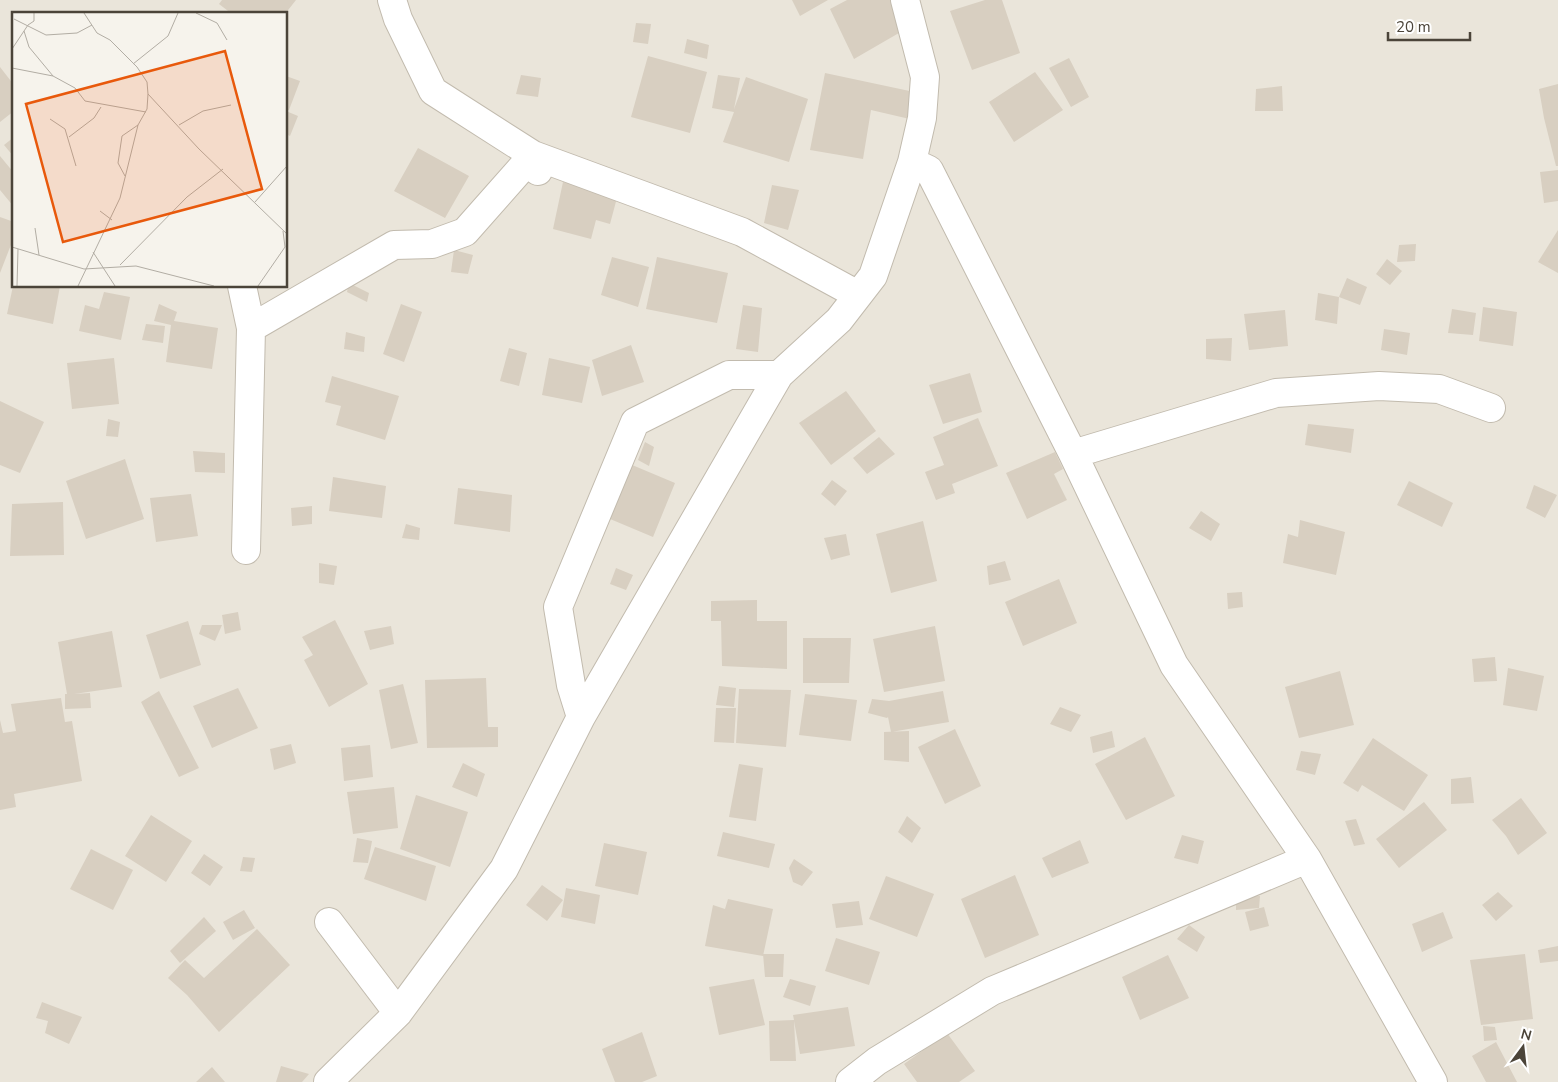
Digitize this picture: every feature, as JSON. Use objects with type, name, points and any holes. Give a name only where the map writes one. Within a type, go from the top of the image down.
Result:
[{"type":"street","points":[[392,0],[398,18],[433,91],[536,165],[742,232],[858,295]]},
{"type":"street","points":[[328,1082],[398,1013],[504,869],[581,717],[778,375],[839,320],[873,276],[912,162],[922,118],[925,77],[905,0]]},
{"type":"street","points":[[912,162],[929,170],[1073,454],[1174,665],[1307,859],[1433,1082]]},
{"type":"street","points":[[251,328],[394,245],[432,244],[465,232],[536,165]]},
{"type":"street","points":[[242,288],[251,328],[246,550]]},
{"type":"street","points":[[581,717],[572,685],[558,607],[635,422],[729,376],[778,375]]},
{"type":"street","points":[[1073,454],[1276,393],[1378,386],[1438,389],[1491,408]]},
{"type":"street","points":[[850,1082],[877,1061],[992,991],[1307,859]]},
{"type":"street","points":[[329,922],[398,1013]]},
{"type":"shaded area","points":[[0,0],[1558,0],[1558,1082],[0,1082]]},
{"type":"building","points":[[222,0],[296,0],[287,12],[229,12],[219,4]]},
{"type":"building","points":[[792,0],[828,0],[800,16]]},
{"type":"building","points":[[847,0],[897,0],[911,26],[854,59],[830,9]]},
{"type":"building","points":[[985,0],[1002,0],[1020,53],[972,70],[950,11]]},
{"type":"building","points":[[636,23],[651,24],[648,44],[633,42]]},
{"type":"building","points":[[687,39],[709,45],[707,59],[684,53]]},
{"type":"building","points":[[648,56],[707,72],[690,133],[631,117]]},
{"type":"building","points":[[1069,58],[1089,97],[1071,107],[1049,68]]},
{"type":"building","points":[[0,67],[12,82],[12,113],[0,122]]},
{"type":"building","points":[[1035,72],[1063,110],[1014,142],[989,102]]},
{"type":"building","points":[[825,73],[919,93],[914,120],[871,110],[863,159],[810,150]]},
{"type":"building","points":[[521,75],[541,78],[538,97],[516,94]]},
{"type":"building","points":[[718,75],[740,78],[734,109],[746,77],[808,99],[789,162],[723,142],[734,112],[712,108]]},
{"type":"building","points":[[288,77],[300,81],[288,110]]},
{"type":"building","points":[[1558,84],[1558,166],[1556,166],[1539,89]]},
{"type":"building","points":[[1282,86],[1283,111],[1255,111],[1256,89]]},
{"type":"building","points":[[288,112],[298,116],[290,136],[288,135]]},
{"type":"building","points":[[12,139],[12,155],[4,145]]},
{"type":"building","points":[[418,148],[469,176],[445,218],[394,191]]},
{"type":"building","points":[[0,156],[12,171],[12,205],[0,190]]},
{"type":"building","points":[[1558,170],[1558,201],[1544,203],[1540,172]]},
{"type":"building","points":[[563,182],[618,194],[610,224],[596,220],[591,239],[553,229]]},
{"type":"building","points":[[772,185],[799,190],[788,230],[764,223]]},
{"type":"building","points":[[0,217],[12,221],[12,242],[0,273]]},
{"type":"building","points":[[1558,230],[1558,273],[1538,262]]},
{"type":"building","points":[[1416,244],[1415,261],[1397,262],[1399,245]]},
{"type":"building","points":[[454,250],[473,255],[468,274],[451,272]]},
{"type":"building","points":[[612,257],[649,267],[638,307],[601,295]]},
{"type":"building","points":[[657,257],[728,273],[717,323],[646,309]]},
{"type":"building","points":[[1387,259],[1402,271],[1390,285],[1376,274]]},
{"type":"building","points":[[1347,278],[1367,287],[1360,305],[1339,297]]},
{"type":"building","points":[[349,283],[369,293],[367,302],[347,292]]},
{"type":"building","points":[[13,288],[60,288],[53,324],[7,314]]},
{"type":"building","points":[[104,292],[130,297],[121,340],[79,331],[85,305],[99,309]]},
{"type":"building","points":[[1318,293],[1339,297],[1337,324],[1315,320]]},
{"type":"building","points":[[159,304],[177,312],[174,321],[218,328],[212,369],[166,362],[171,325],[154,321]]},
{"type":"building","points":[[401,304],[422,312],[404,362],[383,354]]},
{"type":"building","points":[[743,305],[762,308],[758,352],[736,349]]},
{"type":"building","points":[[1483,307],[1517,312],[1513,346],[1479,341]]},
{"type":"building","points":[[1452,309],[1476,313],[1473,335],[1448,333]]},
{"type":"building","points":[[1285,310],[1288,346],[1249,350],[1244,314]]},
{"type":"building","points":[[146,324],[165,326],[163,343],[142,340]]},
{"type":"building","points":[[1384,329],[1410,333],[1407,355],[1381,350]]},
{"type":"building","points":[[346,332],[365,337],[364,352],[344,349]]},
{"type":"building","points":[[1232,338],[1231,361],[1206,359],[1206,339]]},
{"type":"building","points":[[631,345],[644,382],[602,396],[592,360]]},
{"type":"building","points":[[509,348],[527,353],[519,386],[500,381]]},
{"type":"building","points":[[114,358],[119,404],[72,409],[67,363]]},
{"type":"building","points":[[549,358],[590,367],[582,403],[542,395]]},
{"type":"building","points":[[970,373],[982,412],[943,424],[929,385]]},
{"type":"building","points":[[332,376],[399,396],[385,440],[336,425],[341,406],[325,402]]},
{"type":"building","points":[[846,391],[876,431],[831,465],[799,423]]},
{"type":"building","points":[[0,401],[44,422],[20,473],[0,465]]},
{"type":"building","points":[[978,418],[998,466],[952,484],[955,493],[936,500],[925,472],[944,465],[933,437]]},
{"type":"building","points":[[108,419],[120,422],[118,437],[106,436]]},
{"type":"building","points":[[1308,424],[1354,429],[1351,453],[1305,445]]},
{"type":"building","points":[[879,437],[895,454],[867,474],[853,458]]},
{"type":"building","points":[[645,442],[654,447],[649,466],[638,460]]},
{"type":"building","points":[[193,451],[225,453],[225,473],[195,472]]},
{"type":"building","points":[[1055,452],[1063,469],[1054,474],[1067,500],[1027,519],[1006,473]]},
{"type":"building","points":[[125,459],[144,519],[86,539],[66,481]]},
{"type":"building","points":[[625,462],[675,483],[653,537],[603,516]]},
{"type":"building","points":[[333,477],[386,486],[382,518],[329,511]]},
{"type":"building","points":[[832,480],[847,491],[835,506],[821,494]]},
{"type":"building","points":[[1409,481],[1453,503],[1442,527],[1397,505]]},
{"type":"building","points":[[1534,485],[1557,495],[1545,518],[1526,508]]},
{"type":"building","points":[[458,488],[512,495],[510,532],[454,524]]},
{"type":"building","points":[[191,494],[198,536],[156,542],[150,498]]},
{"type":"building","points":[[63,502],[64,555],[10,556],[12,504]]},
{"type":"building","points":[[312,506],[312,524],[292,526],[291,508]]},
{"type":"building","points":[[1201,511],[1220,524],[1211,541],[1189,528]]},
{"type":"building","points":[[1300,520],[1345,532],[1336,575],[1283,563],[1288,534],[1298,537]]},
{"type":"building","points":[[923,521],[937,581],[891,593],[876,534]]},
{"type":"building","points":[[406,524],[420,528],[419,540],[402,538]]},
{"type":"building","points":[[846,534],[850,555],[831,560],[824,538]]},
{"type":"building","points":[[1005,561],[1011,580],[989,585],[987,566]]},
{"type":"building","points":[[319,563],[337,566],[334,585],[319,583]]},
{"type":"building","points":[[616,568],[633,575],[626,590],[610,584]]},
{"type":"building","points":[[1059,579],[1077,623],[1023,646],[1005,602]]},
{"type":"building","points":[[1242,592],[1243,607],[1228,609],[1227,593]]},
{"type":"building","points":[[757,600],[757,621],[787,621],[787,669],[722,666],[721,621],[711,621],[711,601]]},
{"type":"building","points":[[238,612],[241,630],[225,634],[222,615]]},
{"type":"building","points":[[335,620],[368,684],[329,707],[304,660],[313,655],[302,637]]},
{"type":"building","points":[[188,621],[201,665],[160,679],[146,635]]},
{"type":"building","points":[[202,625],[222,625],[215,641],[199,634]]},
{"type":"building","points":[[391,626],[394,644],[370,650],[364,631]]},
{"type":"building","points":[[935,626],[945,681],[884,692],[873,639]]},
{"type":"building","points":[[112,631],[122,687],[74,694],[90,693],[91,708],[65,709],[65,694],[67,694],[58,642]]},
{"type":"building","points":[[803,638],[851,638],[849,683],[803,683]]},
{"type":"building","points":[[1495,657],[1497,681],[1474,682],[1472,659]]},
{"type":"building","points":[[1508,668],[1544,676],[1537,711],[1503,705]]},
{"type":"building","points":[[1340,671],[1354,725],[1299,738],[1285,687]]},
{"type":"building","points":[[486,678],[488,727],[498,727],[498,747],[427,748],[425,680]]},
{"type":"building","points":[[403,684],[418,743],[391,749],[379,690]]},
{"type":"building","points":[[719,686],[736,688],[734,707],[716,705]]},
{"type":"building","points":[[238,688],[258,728],[212,748],[193,706]]},
{"type":"building","points":[[739,689],[791,690],[786,747],[736,743]]},
{"type":"building","points":[[159,691],[199,768],[179,777],[141,702]]},
{"type":"building","points":[[943,691],[949,722],[891,732],[888,717],[868,713],[872,699],[889,701]]},
{"type":"building","points":[[805,694],[857,700],[851,741],[799,735]]},
{"type":"building","points":[[61,698],[65,722],[72,721],[82,781],[14,794],[16,807],[0,810],[0,720],[3,733],[16,731],[11,704]]},
{"type":"building","points":[[1060,707],[1081,715],[1071,732],[1050,724]]},
{"type":"building","points":[[716,708],[736,708],[734,743],[714,742]]},
{"type":"building","points":[[955,729],[981,786],[945,804],[918,747]]},
{"type":"building","points":[[909,731],[909,762],[884,760],[884,732]]},
{"type":"building","points":[[1112,731],[1115,747],[1093,753],[1090,737]]},
{"type":"building","points":[[1145,737],[1175,796],[1126,820],[1095,764]]},
{"type":"building","points":[[1373,738],[1428,775],[1404,811],[1362,785],[1358,792],[1343,783]]},
{"type":"building","points":[[291,744],[296,763],[274,770],[270,749]]},
{"type":"building","points":[[370,745],[373,777],[344,781],[341,748]]},
{"type":"building","points":[[1301,751],[1321,754],[1315,775],[1296,770]]},
{"type":"building","points":[[463,763],[485,774],[477,797],[452,787]]},
{"type":"building","points":[[739,764],[763,768],[756,821],[729,817]]},
{"type":"building","points":[[1471,777],[1474,803],[1451,804],[1451,779]]},
{"type":"building","points":[[394,787],[398,828],[353,834],[347,792]]},
{"type":"building","points":[[416,795],[468,812],[450,867],[400,849]]},
{"type":"building","points":[[1521,798],[1547,833],[1518,855],[1506,836],[1492,820]]},
{"type":"building","points":[[1424,802],[1447,830],[1399,868],[1376,839]]},
{"type":"building","points":[[151,815],[192,841],[166,882],[125,856]]},
{"type":"building","points":[[907,816],[921,828],[912,843],[898,832]]},
{"type":"building","points":[[1356,819],[1365,844],[1354,846],[1345,821]]},
{"type":"building","points":[[723,832],[775,844],[769,868],[717,856]]},
{"type":"building","points":[[1182,835],[1204,841],[1198,864],[1174,858]]},
{"type":"building","points":[[357,838],[372,841],[368,863],[353,862]]},
{"type":"building","points":[[1080,840],[1089,863],[1052,878],[1042,858]]},
{"type":"building","points":[[604,843],[647,852],[638,895],[595,886]]},
{"type":"building","points":[[375,847],[436,866],[426,901],[364,879]]},
{"type":"building","points":[[91,849],[133,870],[113,910],[70,889]]},
{"type":"building","points":[[204,854],[223,867],[210,886],[191,873]]},
{"type":"building","points":[[243,857],[255,858],[252,872],[240,871]]},
{"type":"building","points":[[794,859],[813,872],[802,886],[793,882],[789,868]]},
{"type":"building","points":[[1015,875],[1039,935],[985,958],[961,899]]},
{"type":"building","points":[[886,876],[934,894],[917,937],[869,919]]},
{"type":"building","points":[[542,885],[563,900],[547,921],[526,905]]},
{"type":"building","points":[[566,888],[600,895],[595,924],[561,917]]},
{"type":"building","points":[[1498,892],[1513,906],[1496,921],[1482,905]]},
{"type":"building","points":[[1260,896],[1259,908],[1236,910],[1236,897]]},
{"type":"building","points":[[728,899],[773,909],[763,956],[705,946],[713,905],[725,909]]},
{"type":"building","points":[[859,901],[863,925],[836,928],[832,904]]},
{"type":"building","points":[[1264,907],[1269,926],[1250,931],[1245,912]]},
{"type":"building","points":[[244,910],[255,928],[233,940],[223,922]]},
{"type":"building","points":[[1443,912],[1453,938],[1422,952],[1412,924]]},
{"type":"building","points":[[204,917],[216,931],[180,963],[170,951]]},
{"type":"building","points":[[1189,925],[1205,937],[1197,952],[1177,939]]},
{"type":"building","points":[[257,929],[290,965],[219,1032],[187,995],[168,978],[185,960],[204,978]]},
{"type":"building","points":[[836,938],[880,952],[869,985],[825,971]]},
{"type":"building","points":[[1558,946],[1558,961],[1540,963],[1538,950]]},
{"type":"building","points":[[763,954],[784,954],[783,977],[765,977]]},
{"type":"building","points":[[1525,954],[1533,1019],[1481,1025],[1470,960]]},
{"type":"building","points":[[1168,955],[1189,998],[1140,1020],[1122,977]]},
{"type":"building","points":[[754,979],[765,1025],[719,1035],[709,987]]},
{"type":"building","points":[[790,979],[816,986],[810,1006],[783,997]]},
{"type":"building","points":[[42,1002],[82,1017],[69,1044],[45,1033],[48,1021],[36,1018]]},
{"type":"building","points":[[848,1007],[855,1046],[800,1054],[794,1021],[796,1061],[770,1061],[769,1021],[794,1020],[793,1015]]},
{"type":"building","points":[[1483,1026],[1495,1027],[1497,1040],[1484,1041]]},
{"type":"building","points":[[642,1032],[657,1076],[642,1082],[615,1082],[602,1049]]},
{"type":"building","points":[[947,1033],[975,1071],[959,1082],[917,1082],[904,1064]]},
{"type":"building","points":[[1496,1042],[1517,1082],[1486,1082],[1472,1056]]},
{"type":"building","points":[[281,1066],[309,1074],[302,1082],[276,1082]]},
{"type":"building","points":[[212,1067],[225,1082],[196,1082]]}]
